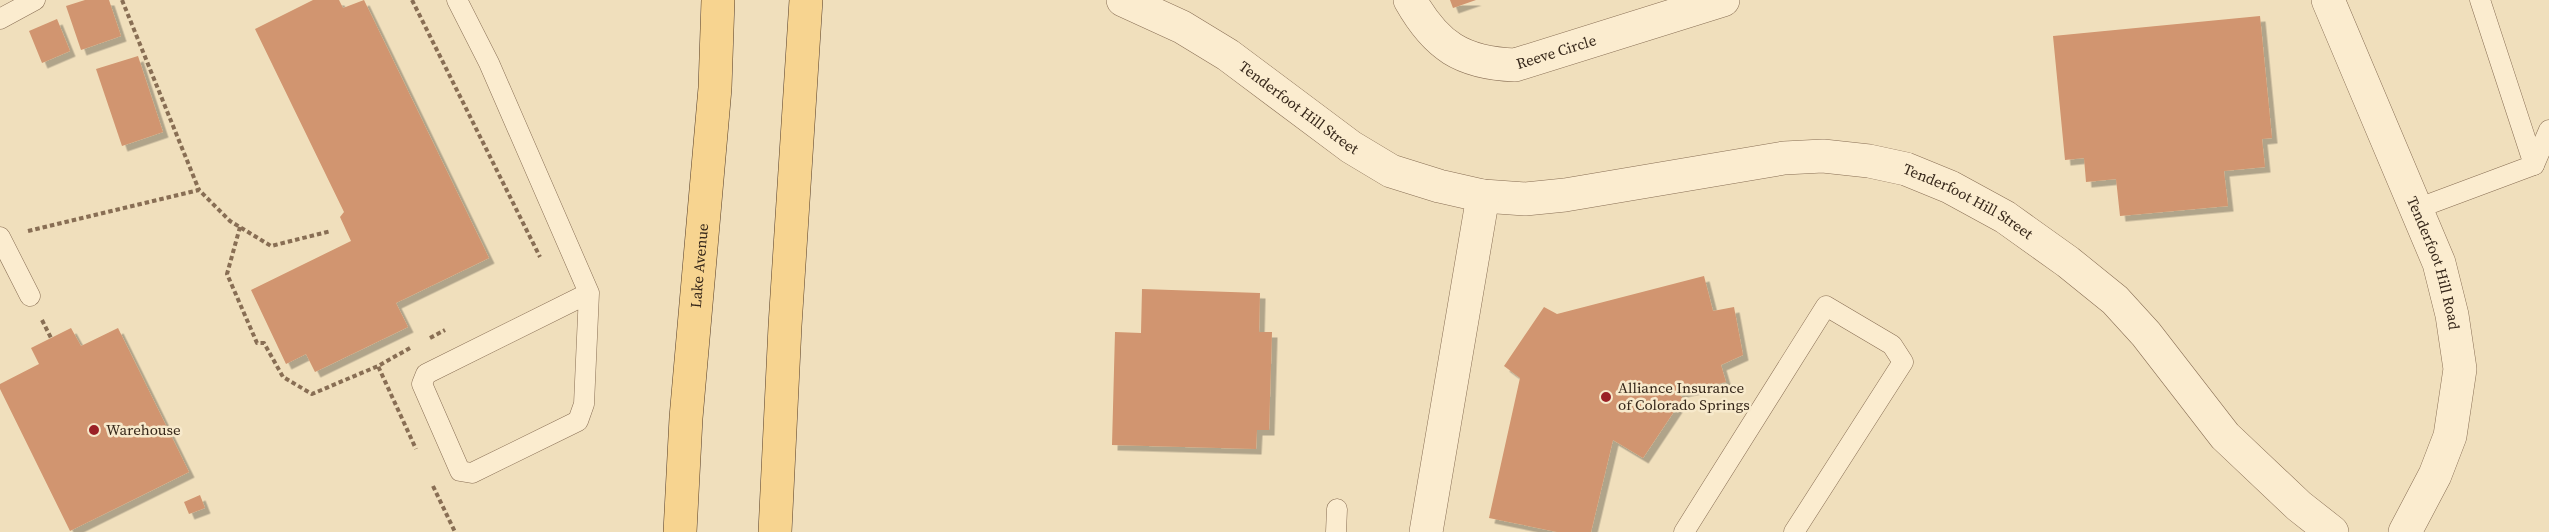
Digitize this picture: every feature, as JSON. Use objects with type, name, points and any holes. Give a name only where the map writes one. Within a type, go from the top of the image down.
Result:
[{"type":"main road","name":"Lake Avenue","points":[[680,532],[686,418],[715,88],[718,0]]},
{"type":"main road","points":[[775,532],[785,326],[806,0]]},
{"type":"street","name":"Tenderfoot Hill Street","points":[[1124,0],[1182,27],[1228,56],[1351,147],[1391,171],[1439,186],[1483,196],[1525,199],[1565,195],[1784,158],[1834,157],[1869,161],[1906,169],[1950,187],[2005,218],[2068,262],[2115,300],[2146,334],[2225,436],[2299,506],[2332,532]]},
{"type":"street","name":"Reeve Circle","points":[[1410,0],[1438,40],[1454,51],[1488,64],[1515,65],[1723,0]]},
{"type":"street","name":"Tenderfoot Hill Road","points":[[2328,0],[2439,263],[2452,315],[2460,369],[2450,436],[2434,475],[2405,532]]},
{"type":"street","points":[[1425,532],[1483,196]]},
{"type":"lane","points":[[0,18],[35,0]]},
{"type":"lane","points":[[457,0],[489,63],[589,293],[584,404],[579,421],[472,473],[460,471],[422,384],[426,374],[589,293]]},
{"type":"lane","points":[[2480,0],[2534,165]]},
{"type":"lane","points":[[2416,209],[2534,165],[2549,130]]},
{"type":"lane","points":[[0,237],[30,296]]},
{"type":"lane","points":[[1684,532],[1826,306],[1892,345],[1903,362],[1794,532]]},
{"type":"lane","points":[[1336,532],[1338,509]]},
{"type":"path","points":[[122,0],[199,190],[230,221],[272,246],[331,231]]},
{"type":"path","points":[[412,0],[541,259]]},
{"type":"path","points":[[0,237],[199,190]]},
{"type":"path","points":[[240,227],[227,274],[257,343],[264,343],[283,377],[312,394],[378,366],[417,345]]},
{"type":"path","points":[[426,340],[446,329]]},
{"type":"path","points":[[378,366],[421,459]]},
{"type":"path","points":[[431,480],[455,532]]},
{"type":"building","points":[[85,0],[109,0],[121,36],[81,50],[66,6]]},
{"type":"building","points":[[313,0],[339,0],[343,8],[364,0],[489,258],[396,303],[408,327],[315,372],[306,354],[286,364],[251,290],[351,241],[340,217],[344,212],[255,29]]},
{"type":"building","points":[[1450,0],[1476,0],[1453,8]]},
{"type":"building","points":[[2260,16],[2272,138],[2262,139],[2265,167],[2224,171],[2228,206],[2120,216],[2116,179],[2086,182],[2084,158],[2065,160],[2053,36]]},
{"type":"building","points":[[57,19],[70,51],[42,63],[29,31]]},
{"type":"building","points":[[138,56],[163,132],[122,146],[96,69]]},
{"type":"building","points":[[1704,276],[1713,311],[1734,307],[1743,355],[1721,365],[1726,382],[1677,393],[1683,398],[1643,458],[1613,440],[1591,532],[1557,532],[1489,518],[1520,378],[1504,366],[1544,307],[1557,314]]},
{"type":"building","points":[[1142,289],[1260,293],[1259,332],[1272,332],[1269,430],[1257,430],[1256,449],[1112,445],[1115,332],[1141,333]]},
{"type":"building","name":"Warehouse","points":[[71,328],[81,346],[118,328],[189,472],[70,531],[0,389],[0,384],[39,364],[31,348]]},
{"type":"building","points":[[200,495],[205,508],[189,514],[184,502]]},
{"type":"place","name":"Alliance Insurance of Colorado Springs","points":[[1606,397]]},
{"type":"place","name":"Warehouse","points":[[94,430]]}]
